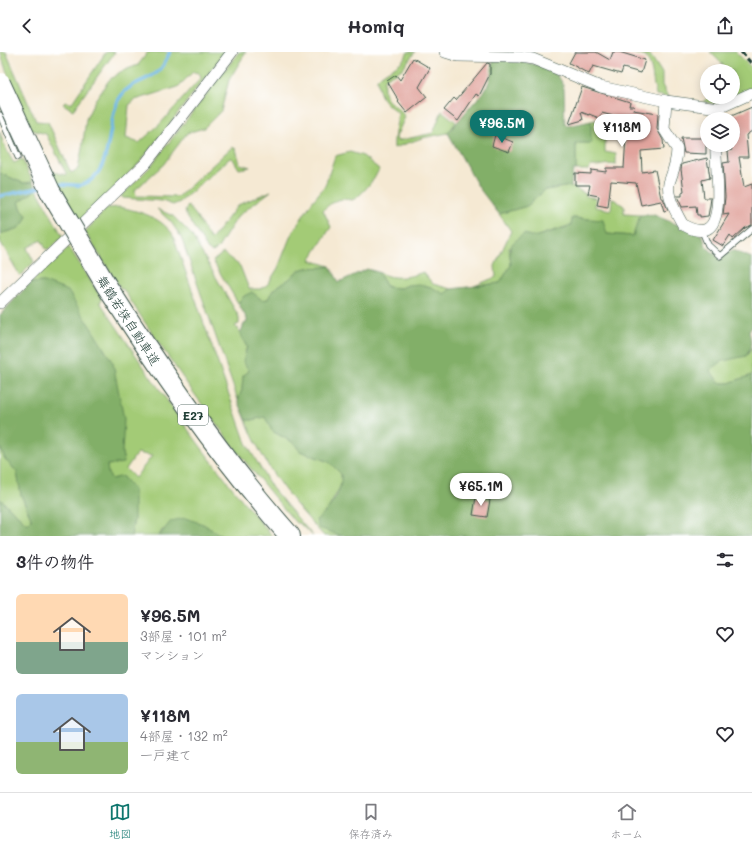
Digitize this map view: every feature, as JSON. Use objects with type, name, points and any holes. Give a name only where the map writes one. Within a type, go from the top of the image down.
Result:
[{"type":"highway","name":"舞鶴若狭自動車道","points":[[0,83],[50,191],[106,285],[186,405],[238,474],[290,536]]},
{"type":"street","points":[[0,303],[146,164],[232,52]]},
{"type":"street","points":[[445,52],[458,56],[519,57],[532,59],[601,87],[710,112]]},
{"type":"street","points":[[721,112],[752,93]]},
{"type":"street","points":[[666,101],[664,129],[677,149],[675,165],[669,185],[673,204],[683,225],[702,231],[709,227],[714,220],[718,206],[719,195],[715,152]]},
{"type":"lane","points":[[0,115],[18,157]]},
{"type":"lane","points":[[702,231],[708,245],[720,256],[752,229]]},
{"type":"green space","points":[[0,52],[6,52],[36,121],[48,122],[71,173],[78,169],[86,119],[95,100],[109,80],[120,72],[138,65],[148,52],[225,52],[140,162],[79,222],[52,172],[67,175],[46,134],[32,130],[8,76]],"holes":[[[193,72],[199,73],[201,78],[160,124],[139,143],[126,138],[129,105],[135,100],[178,87]]]},
{"type":"green space","points":[[106,52],[115,52],[73,110],[63,104],[66,101],[71,104]]},
{"type":"green space","points":[[239,52],[246,52],[229,80],[221,111],[204,128],[187,133],[163,165],[135,190],[136,196],[178,197],[232,147],[236,149],[240,164],[250,167],[239,169],[233,159],[230,158],[180,202],[173,205],[162,201],[123,198],[121,196],[150,167]]},
{"type":"green space","points":[[408,52],[415,52],[402,69],[384,79],[384,88],[387,98],[401,111],[405,117],[396,137],[397,141],[433,133],[442,111],[456,122],[448,133],[422,138],[394,148],[398,113],[383,99],[379,91],[377,79],[402,61]]},
{"type":"green space","points":[[629,52],[648,52],[662,73],[662,85],[668,97],[656,95],[652,71],[646,57]]},
{"type":"green space","points":[[710,52],[736,52],[752,68],[752,89],[740,94],[740,64],[722,64]]},
{"type":"green space","points":[[498,60],[537,65],[555,73],[561,80],[564,89],[565,124],[568,126],[591,121],[591,143],[576,143],[576,170],[573,170],[571,186],[545,190],[527,206],[499,214],[479,188],[448,133],[484,92],[492,71],[493,61]]},
{"type":"green space","points":[[598,120],[608,122],[608,130],[605,132],[605,152],[616,154],[616,165],[609,164],[591,166],[588,170],[576,170],[576,143],[590,143],[591,121]]},
{"type":"green space","points":[[0,132],[2,140],[14,163],[22,159],[33,182],[23,183],[0,173]]},
{"type":"green space","points":[[350,152],[363,156],[379,169],[368,186],[355,198],[352,200],[337,200],[323,210],[331,227],[310,260],[330,266],[310,268],[296,272],[288,280],[276,287],[268,299],[262,300],[244,296],[238,303],[213,261],[223,253],[240,266],[249,289],[261,289],[268,284],[278,268],[291,235],[312,202],[325,186],[335,156]]},
{"type":"green space","points":[[0,173],[23,183],[33,182],[36,188],[32,193],[19,202],[22,210],[27,215],[20,227],[0,234]]},
{"type":"green space","points":[[571,186],[586,194],[586,196],[596,198],[595,207],[611,210],[612,198],[624,206],[624,214],[640,215],[633,236],[607,234],[602,220],[573,218],[571,225],[534,237],[509,248],[511,265],[500,283],[474,286],[496,277],[495,266],[511,231],[499,214],[527,206],[545,190]]},
{"type":"green space","points":[[36,188],[63,237],[49,249],[46,249],[41,240],[27,248],[34,262],[20,276],[0,241],[0,234],[20,227],[27,215],[22,210],[19,202],[32,193]]},
{"type":"green space","points":[[271,191],[238,216],[218,248],[213,252],[208,250],[186,215],[185,210],[188,206],[195,214],[211,240],[238,205]]},
{"type":"green space","points":[[120,207],[142,213],[161,222],[172,233],[246,443],[272,488],[313,536],[299,523],[296,523],[272,495],[205,409],[163,350],[123,289],[121,289],[85,232],[107,208]]},
{"type":"green space","points":[[157,209],[173,216],[191,234],[239,317],[239,324],[235,326],[240,331],[241,337],[247,347],[244,353],[249,371],[243,376],[242,390],[238,400],[181,237],[171,222]]},
{"type":"green space","points":[[640,215],[654,215],[698,233],[703,236],[706,246],[720,259],[732,250],[752,258],[752,326],[749,332],[751,342],[749,350],[746,356],[723,361],[710,370],[719,383],[729,383],[752,375],[752,536],[342,536],[319,528],[316,520],[326,511],[338,494],[341,474],[329,462],[300,451],[294,443],[272,431],[265,417],[246,420],[238,400],[242,390],[243,376],[249,371],[243,361],[247,347],[240,334],[244,324],[247,322],[247,319],[238,303],[244,296],[252,292],[262,300],[268,299],[274,289],[290,279],[298,271],[307,268],[330,266],[339,282],[367,269],[378,272],[387,287],[401,288],[408,285],[419,284],[431,287],[444,294],[451,289],[500,283],[511,265],[510,250],[512,244],[524,234],[534,237],[571,226],[572,218],[603,220],[607,234],[633,236]]},
{"type":"green space","points":[[69,247],[102,299],[100,302],[161,392],[226,480],[272,536],[222,536],[203,524],[162,530],[159,536],[131,536],[134,519],[112,479],[108,475],[107,465],[124,462],[122,453],[44,282],[30,283]],"holes":[[[137,453],[152,456],[135,478],[126,469]]]},
{"type":"green space","points":[[378,272],[383,275],[400,277],[412,276],[423,272],[433,284],[451,289],[444,295],[431,287],[408,285],[401,288],[387,287]]},
{"type":"green space","points":[[44,282],[68,291],[113,363],[124,419],[122,453],[124,463],[107,465],[108,474],[112,479],[122,476],[134,490],[134,519],[131,536],[0,536],[0,499],[27,524],[32,520],[21,495],[17,472],[5,459],[0,447],[0,315],[30,283]]},
{"type":"green space","points":[[752,348],[752,375],[729,383],[719,383],[710,370],[723,360],[746,356]]},
{"type":"green space","points":[[266,416],[272,431],[294,443],[300,451],[329,462],[341,474],[342,483],[327,511],[342,536],[324,536],[289,496],[270,468],[253,437],[246,420]]},
{"type":"green space","points":[[0,447],[5,459],[17,472],[21,495],[32,520],[27,524],[0,499]]},
{"type":"green space","points":[[185,518],[203,524],[222,536],[159,536],[171,521]]},
{"type":"building","points":[[575,52],[596,52],[610,60],[613,52],[619,52],[645,60],[641,73],[623,68],[621,74],[593,66],[589,74],[569,63]]},
{"type":"building","points":[[413,58],[430,68],[419,87],[427,97],[407,113],[398,102],[399,101],[387,81],[396,75],[400,80]]},
{"type":"building","points":[[487,63],[490,64],[490,74],[479,96],[476,94],[458,121],[444,110],[454,98],[456,100]]},
{"type":"building","points":[[582,87],[630,102],[629,106],[634,106],[633,110],[658,114],[657,129],[663,140],[664,149],[641,151],[642,172],[655,170],[661,198],[663,198],[668,210],[664,211],[661,201],[641,205],[636,183],[611,181],[608,207],[597,205],[599,196],[588,194],[590,185],[575,185],[575,173],[591,174],[591,170],[606,172],[606,168],[624,168],[627,120],[602,113],[599,118],[581,112],[583,120],[569,124]]},
{"type":"building","points":[[752,107],[752,131],[746,135],[748,157],[739,157],[744,187],[752,184],[752,225],[745,228],[733,239],[730,235],[723,246],[713,240],[729,214],[723,215],[725,197],[723,163],[729,162],[728,152],[740,152],[740,112]]},
{"type":"building","points":[[495,135],[513,142],[509,152],[492,146]]},
{"type":"building","points":[[681,138],[700,138],[700,152],[706,152],[706,154],[684,153]]},
{"type":"building","points":[[707,158],[710,178],[702,180],[704,198],[711,198],[708,216],[700,217],[700,215],[697,215],[696,206],[682,207],[677,196],[682,196],[682,192],[684,191],[681,169],[682,164]]},
{"type":"building","points":[[476,497],[490,500],[487,517],[473,515]]},
{"type":"waterway","points":[[54,185],[81,185],[92,179],[100,170],[105,158],[116,105],[121,96],[129,88],[159,71],[170,52]]},
{"type":"waterway","points":[[0,196],[42,187]]},
{"type":"railway","points":[[741,52],[752,64]]}]
